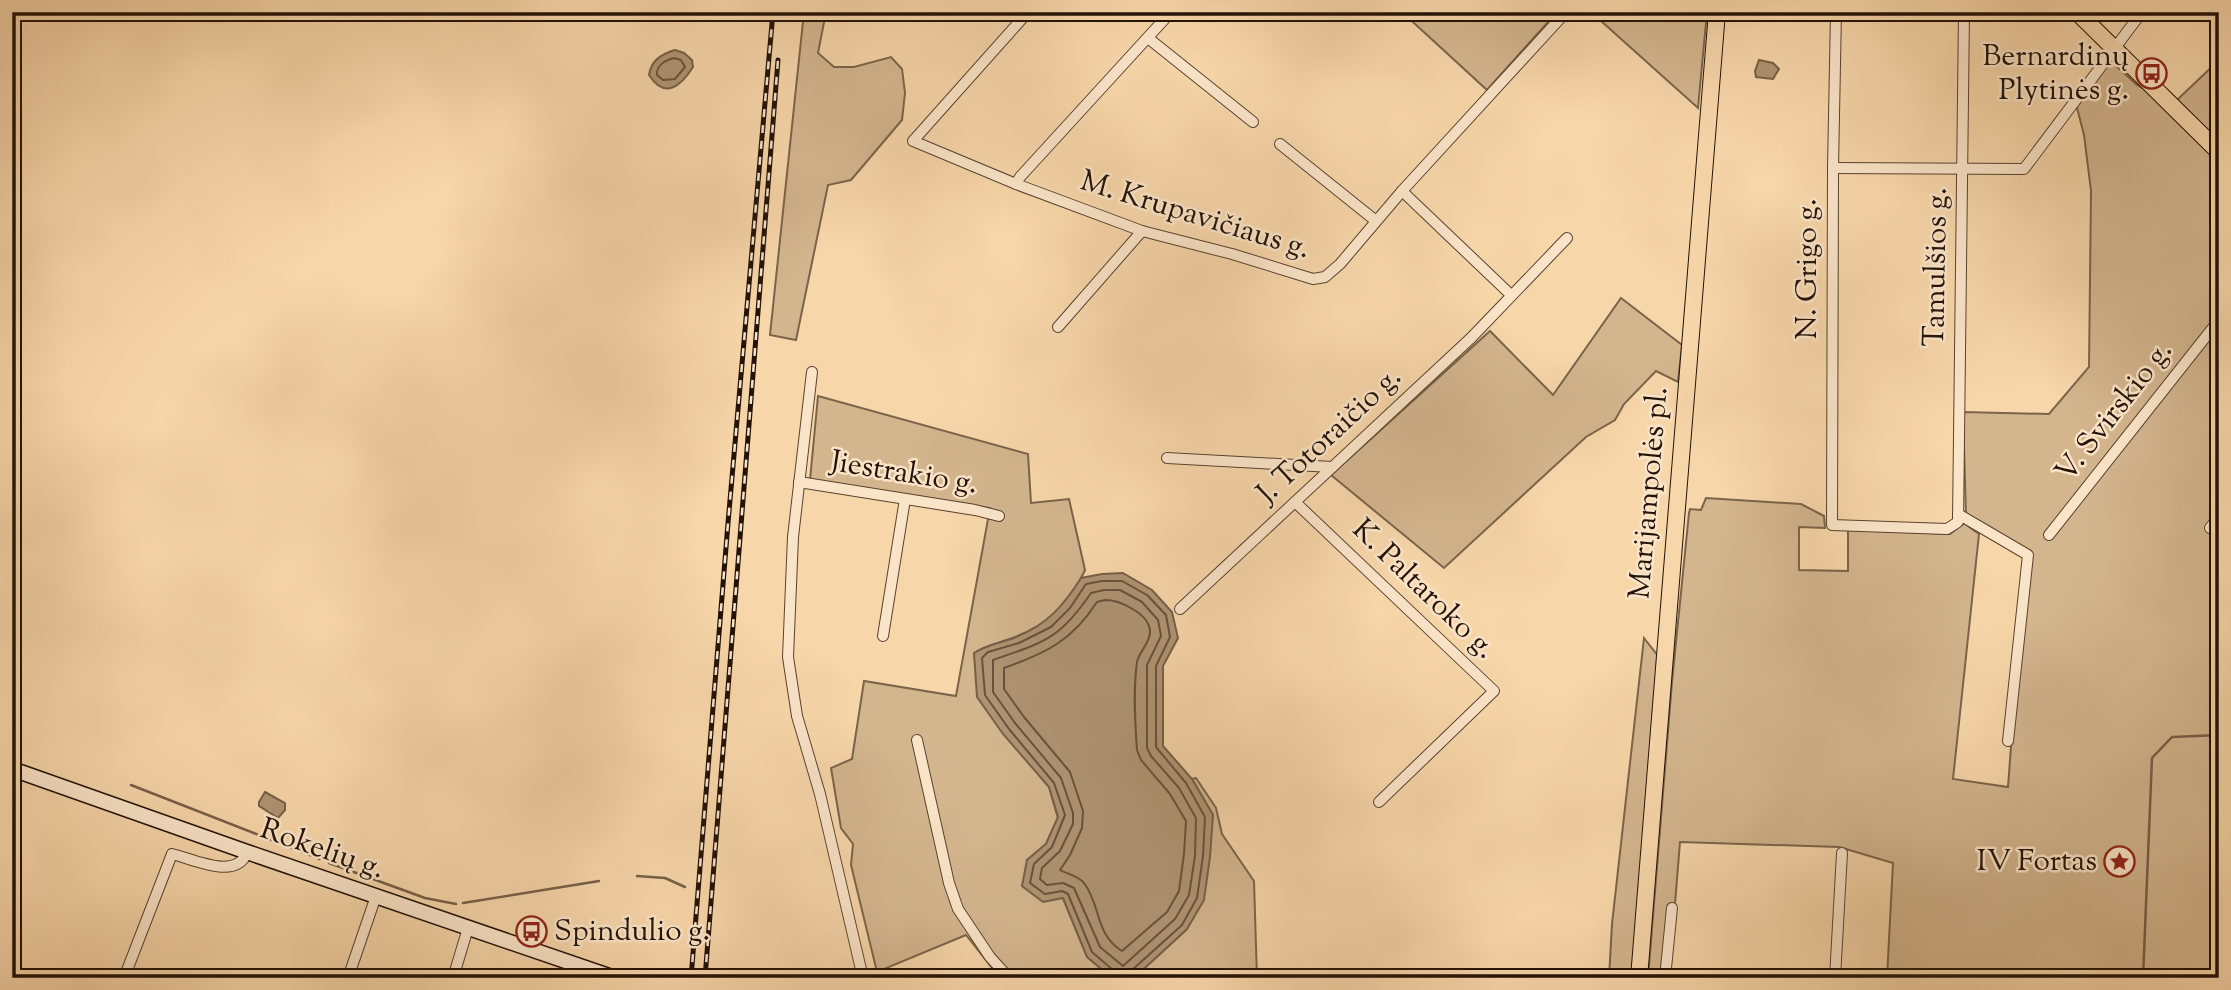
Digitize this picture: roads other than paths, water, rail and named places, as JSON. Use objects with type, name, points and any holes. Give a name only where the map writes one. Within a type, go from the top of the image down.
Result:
[{"type":"main road","name":"Marijampolės pl.","points":[[1639,978],[1717,12]]},
{"type":"main road","points":[[2077,12],[2219,152]]},
{"type":"main road","name":"Rokelių g.","points":[[12,769],[615,978]]},
{"type":"street","name":"M. Krupavičiaus g.","points":[[1028,12],[913,141],[1016,184],[1142,231],[1232,254],[1313,279],[1325,277],[1340,264],[1402,191],[1566,12]]},
{"type":"street","points":[[1016,184],[1171,12]]},
{"type":"street","name":"N. Grigo g.","points":[[1836,12],[1832,525],[1949,529],[1958,518]]},
{"type":"street","name":"Tamulšios g.","points":[[1958,518],[1965,12]]},
{"type":"street","points":[[1833,168],[2024,169],[2142,12]]},
{"type":"street","points":[[1148,38],[1253,122]]},
{"type":"street","points":[[1280,144],[1376,221]]},
{"type":"street","points":[[1402,191],[1511,295]]},
{"type":"street","points":[[1058,327],[1142,231]]},
{"type":"street","name":"J. Totoraičio g.","points":[[1180,609],[1471,338],[1567,238]]},
{"type":"street","name":"V. Svirskio g.","points":[[2049,535],[2219,320]]},
{"type":"street","points":[[811,372],[793,537],[788,657],[797,716],[820,794],[863,978]]},
{"type":"street","points":[[1167,458],[1332,467]]},
{"type":"street","name":"Jiestrakio g.","points":[[800,482],[999,516]]},
{"type":"street","points":[[883,636],[905,499]]},
{"type":"street","name":"K. Paltaroko g.","points":[[1295,502],[1493,691],[1379,802]]},
{"type":"street","points":[[2210,528],[2219,516]]},
{"type":"street","points":[[1958,518],[2028,555],[2008,741]]},
{"type":"street","points":[[917,740],[948,883],[958,909],[990,957],[1009,978]]},
{"type":"street","points":[[124,978],[172,854],[222,867],[234,867],[244,861],[247,852]]},
{"type":"street","points":[[1835,978],[1842,853]]},
{"type":"street","points":[[348,978],[376,896]]},
{"type":"street","points":[[1665,978],[1672,908]]},
{"type":"street","points":[[453,978],[468,928]]},
{"type":"water","points":[[675,50],[692,60],[693,67],[683,80],[672,88],[661,87],[649,75],[650,70],[658,58]]},
{"type":"water","points":[[1759,60],[1773,63],[1779,69],[1773,79],[1756,77]]},
{"type":"water","points":[[1123,573],[1152,590],[1172,612],[1178,638],[1163,666],[1163,746],[1192,779],[1213,815],[1204,900],[1187,929],[1134,978],[1112,978],[1087,957],[1063,898],[1043,902],[1022,886],[1027,860],[1046,844],[1058,817],[1049,787],[1003,734],[977,697],[974,653],[1037,627],[1061,605],[1081,578]]},
{"type":"water","points":[[265,792],[285,803],[285,810],[278,818],[259,806]]},
{"type":"waterway","points":[[2143,978],[2152,758],[2172,737],[2219,735]]},
{"type":"waterway","points":[[131,785],[320,859]]},
{"type":"waterway","points":[[329,863],[425,898],[456,904]]},
{"type":"waterway","points":[[637,876],[665,878],[685,887]]},
{"type":"waterway","points":[[463,903],[599,881]]},
{"type":"railway","points":[[691,978],[773,12]]},
{"type":"railway","points":[[705,978],[778,60]]},
{"type":"place","name":"Bernardinų Plytinės g.","points":[[2152,74]]},
{"type":"place","name":"IV Fortas","points":[[2120,862]]},
{"type":"place","name":"Spindulio g.","points":[[531,932]]}]
